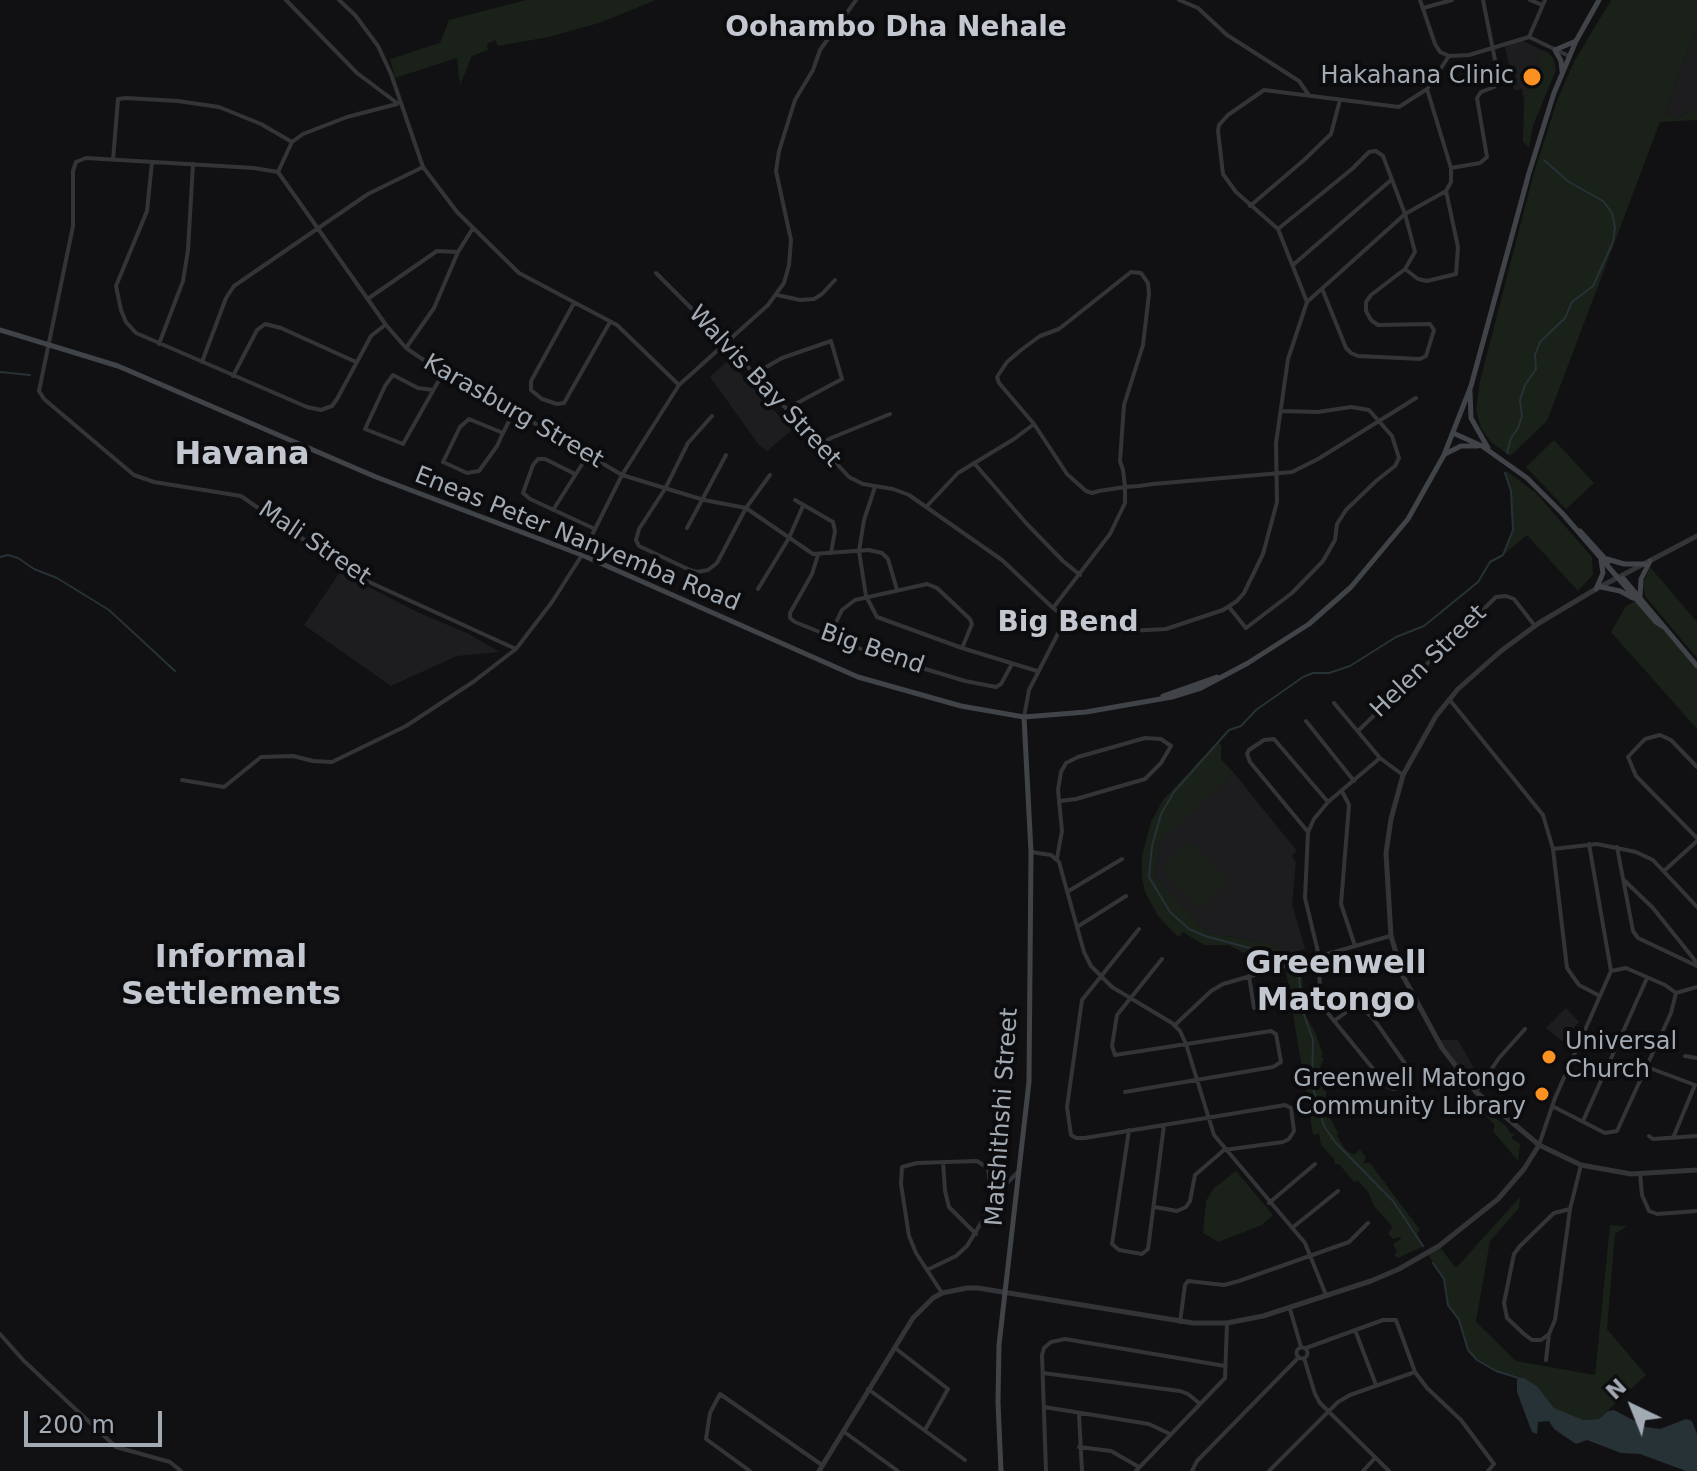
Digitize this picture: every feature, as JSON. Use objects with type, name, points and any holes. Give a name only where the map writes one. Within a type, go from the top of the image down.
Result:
[{"type":"main road","points":[[1599,0],[1562,72],[1529,173],[1471,386],[1453,433],[1489,450],[1527,478],[1603,558],[1697,666]]},
{"type":"main road","points":[[1562,72],[1555,50],[1576,41]]},
{"type":"main road","name":"Eneas Peter Nanyemba Road","points":[[0,330],[118,366],[376,477],[582,555],[858,677],[961,706],[1024,717],[1086,712],[1187,693],[1228,673],[1309,624],[1351,587],[1408,519],[1453,433]]},
{"type":"main road","points":[[1471,386],[1471,418],[1489,450]]},
{"type":"main road","points":[[1444,455],[1461,446],[1482,446]]},
{"type":"main road","points":[[1603,558],[1624,564],[1647,562],[1639,599]]},
{"type":"main road","points":[[1603,558],[1599,588],[1620,591],[1639,599]]},
{"type":"main road","name":"Matshithshi Street","points":[[1001,1471],[998,1357],[1029,1082],[1031,852],[1024,717]]},
{"type":"street","points":[[286,0],[357,73],[399,104]]},
{"type":"street","points":[[339,0],[362,23],[378,46],[391,74],[423,167],[441,193],[519,273],[629,335],[679,385]]},
{"type":"street","points":[[182,780],[224,787],[261,757],[293,756],[332,762],[406,726],[516,649],[552,602],[582,555],[622,475],[679,385],[777,295],[789,265],[791,240],[776,171],[779,151],[795,100],[813,70],[820,50],[856,0]]},
{"type":"street","points":[[1179,0],[1198,8],[1233,39],[1299,81],[1308,94]]},
{"type":"street","points":[[1420,0],[1435,44],[1440,52],[1449,56],[1469,55],[1529,37],[1569,57]]},
{"type":"street","points":[[1423,8],[1452,0]]},
{"type":"street","points":[[1451,168],[1480,163],[1487,157],[1477,98],[1499,80],[1483,0]]},
{"type":"street","points":[[1529,37],[1544,2],[1530,0]]},
{"type":"street","points":[[1307,302],[1278,229],[1226,182],[1219,154],[1219,125],[1261,91],[1308,94],[1399,107],[1427,89],[1449,56]]},
{"type":"street","points":[[1281,411],[1318,412],[1351,407],[1369,410],[1396,444],[1399,458],[1346,510],[1337,524],[1335,540],[1323,561],[1292,593],[1246,628],[1229,607],[1244,593],[1263,554],[1277,502],[1276,443],[1288,359],[1307,302],[1405,214],[1446,191],[1451,182],[1451,168],[1427,89]]},
{"type":"street","points":[[113,160],[118,99],[126,98],[219,107],[261,124],[292,142]]},
{"type":"street","points":[[1250,206],[1331,134],[1340,100]]},
{"type":"street","points":[[50,344],[73,226],[73,171],[80,159],[193,164],[278,172],[292,142],[329,123],[399,104]]},
{"type":"street","points":[[1278,229],[1369,152],[1376,151],[1383,156],[1405,214],[1415,252],[1405,269],[1377,287],[1366,302],[1366,311],[1378,325],[1430,324],[1434,330],[1426,356],[1420,359],[1351,353],[1323,289]]},
{"type":"street","points":[[152,162],[147,211],[116,286],[126,322],[136,333],[307,407],[321,410],[332,406],[371,336],[386,325]]},
{"type":"street","points":[[159,344],[183,281],[193,164]]},
{"type":"street","points":[[202,362],[226,298],[234,286],[368,194],[423,167]]},
{"type":"street","name":"Karasburg Street","points":[[278,172],[386,325],[406,348],[443,373],[622,475],[704,500],[746,508],[804,550],[818,555]]},
{"type":"street","points":[[1293,265],[1391,180]]},
{"type":"street","points":[[1405,269],[1418,279],[1427,281],[1456,274],[1458,247],[1454,216],[1446,191]]},
{"type":"street","points":[[406,348],[434,308],[458,252],[473,228]]},
{"type":"street","points":[[369,298],[437,251],[458,252]]},
{"type":"street","points":[[1053,608],[1080,575],[1119,518],[1125,503],[1125,487],[1120,461],[1124,405],[1143,345],[1148,302],[1148,283],[1141,273],[1131,272],[1059,329],[1040,336],[999,372],[999,383],[1034,424],[1067,474],[1092,493],[1125,487],[1239,475],[1292,472],[1416,398]]},
{"type":"street","name":"Walvis Bay Street","points":[[656,273],[726,343],[849,477],[875,487],[902,491],[1002,560],[1066,618],[1086,629],[1147,632],[1194,621],[1229,607]]},
{"type":"street","points":[[777,295],[800,300],[814,299],[835,280]]},
{"type":"street","points":[[574,303],[531,381],[531,390],[542,399],[564,403],[610,322]]},
{"type":"street","points":[[233,376],[257,330],[265,324],[281,328],[356,362]]},
{"type":"street","points":[[754,374],[782,358],[831,341],[842,379],[786,409]]},
{"type":"street","name":"Mali Street","points":[[50,344],[40,395],[126,470],[154,482],[241,496],[356,576],[516,649]]},
{"type":"street","points":[[433,390],[418,388],[393,375],[365,429],[403,444],[443,373]]},
{"type":"street","points":[[503,433],[469,419],[460,427],[443,462],[467,473],[479,471],[503,433],[514,411]]},
{"type":"street","points":[[819,445],[890,414]]},
{"type":"street","points":[[712,416],[688,443],[665,489],[639,529],[636,540],[645,551],[697,572],[708,570],[717,563],[746,508],[770,475]]},
{"type":"street","points":[[926,507],[958,473],[1034,424]]},
{"type":"street","points":[[553,510],[588,455]]},
{"type":"street","points":[[687,528],[726,455]]},
{"type":"street","points":[[575,474],[545,459],[538,459],[523,493],[595,529]]},
{"type":"street","points":[[974,463],[1026,523],[1080,575]]},
{"type":"street","points":[[875,487],[864,520],[859,551],[866,596],[877,617],[1037,671]]},
{"type":"street","points":[[795,500],[833,522],[835,531],[831,553]]},
{"type":"street","points":[[758,589],[789,538],[803,506]]},
{"type":"street","points":[[1697,536],[1535,626],[1501,651],[1449,699],[1403,775],[1386,853],[1391,936],[1403,976],[1450,1060],[1476,1092],[1539,1145],[1581,1165],[1615,1172],[1697,1170]]},
{"type":"street","points":[[818,555],[877,551],[885,556],[897,590]]},
{"type":"street","name":"Big Bend","points":[[818,555],[812,574],[789,615],[795,622],[829,637],[965,681],[996,687],[1012,664]]},
{"type":"street","points":[[829,637],[842,610],[855,600],[930,585],[966,613],[972,624],[962,648]]},
{"type":"street","name":"Helen Street","points":[[1359,730],[1496,597],[1502,595],[1514,599],[1535,626]]},
{"type":"street","points":[[1024,717],[1025,701],[1037,671],[1066,618]]},
{"type":"street","points":[[1449,699],[1543,815],[1553,849],[1567,968],[1579,985],[1598,995]]},
{"type":"street","points":[[1334,703],[1380,758],[1403,775]]},
{"type":"street","points":[[1306,721],[1354,781]]},
{"type":"street","points":[[1664,871],[1697,839],[1636,776],[1628,757],[1645,739],[1660,735],[1671,740],[1697,767]]},
{"type":"street","points":[[1060,801],[1145,779],[1166,757],[1171,746],[1161,739],[1145,738],[1071,759],[1061,772],[1060,801],[1062,831],[1057,859],[1087,960],[1101,977],[1129,998],[1175,1025],[1186,1044],[1214,1135],[1311,1255],[1326,1295]]},
{"type":"street","points":[[1308,832],[1250,762],[1249,750],[1264,740],[1274,739],[1328,802]]},
{"type":"street","points":[[1334,1021],[1352,1008],[1361,1006],[1383,1032],[1411,1072],[1411,1077],[1394,1089],[1388,1087],[1334,1021],[1321,1001],[1319,956],[1305,898],[1308,832],[1328,802],[1380,758]]},
{"type":"street","points":[[1342,792],[1349,805],[1341,904],[1355,946]]},
{"type":"street","points":[[1553,849],[1589,844],[1617,847],[1643,855],[1664,871],[1697,907]]},
{"type":"street","points":[[750,1471],[706,1439],[710,1413],[720,1394],[820,1468],[922,1307],[942,1293],[967,1288],[1006,1292],[1180,1322],[1227,1323],[1290,1309],[1399,1269],[1439,1246],[1498,1199],[1524,1169],[1539,1145],[1552,1106],[1611,971],[1589,844]]},
{"type":"street","points":[[1617,847],[1633,931],[1638,938],[1697,964]]},
{"type":"street","points":[[1031,852],[1057,859]]},
{"type":"street","points":[[1067,892],[1122,859]]},
{"type":"street","points":[[1623,879],[1653,908],[1697,964]]},
{"type":"street","points":[[1077,927],[1126,896]]},
{"type":"street","points":[[1139,929],[1087,993],[1081,1006],[1067,1107],[1068,1131],[1076,1138],[1085,1138],[1285,1105],[1291,1108],[1294,1131],[1289,1139],[1224,1150],[1195,1175],[1186,1207],[1177,1211],[1155,1207]]},
{"type":"street","points":[[1175,1025],[1211,991],[1249,976],[1391,936]]},
{"type":"street","points":[[1125,1092],[1277,1066],[1282,1058],[1276,1034],[1271,1031],[1115,1055],[1112,1046],[1116,1017],[1162,959]]},
{"type":"street","points":[[1611,971],[1626,968],[1676,993]]},
{"type":"street","points":[[1249,976],[1254,1008]]},
{"type":"street","points":[[1583,1121],[1647,978]]},
{"type":"street","points":[[1676,993],[1697,987]]},
{"type":"street","points":[[1552,1106],[1605,1133],[1617,1131],[1671,1013],[1676,993]]},
{"type":"street","points":[[1476,1092],[1499,1058],[1525,1029]]},
{"type":"street","points":[[1685,1056],[1697,1058]]},
{"type":"street","points":[[1647,1067],[1696,1085],[1673,1138]]},
{"type":"street","points":[[1129,1130],[1112,1237],[1115,1248],[1142,1254],[1146,1251],[1155,1207],[1164,1125]]},
{"type":"street","points":[[1649,1136],[1653,1139],[1697,1136]]},
{"type":"street","points":[[942,1293],[909,1236],[901,1175],[905,1165],[973,1160],[988,1168],[990,1183],[996,1192]]},
{"type":"street","points":[[943,1162],[949,1207],[976,1234]]},
{"type":"street","points":[[1269,1203],[1315,1164]]},
{"type":"street","points":[[1546,1360],[1549,1334],[1555,1320],[1570,1209],[1581,1165]]},
{"type":"street","points":[[927,1270],[956,1256],[976,1234],[996,1192],[1020,1171]]},
{"type":"street","points":[[1640,1173],[1642,1195],[1649,1211],[1657,1214],[1697,1211]]},
{"type":"street","points":[[1292,1228],[1338,1191]]},
{"type":"street","points":[[1549,1334],[1541,1340],[1532,1340],[1507,1318],[1504,1303],[1514,1254],[1554,1213],[1570,1209]]},
{"type":"street","points":[[1180,1322],[1188,1281],[1224,1285],[1349,1242],[1368,1223]]},
{"type":"street","points":[[1192,1471],[1197,1461],[1308,1353],[1290,1309]]},
{"type":"street","points":[[1389,1471],[1328,1411],[1315,1394],[1297,1353],[1388,1318],[1396,1320],[1415,1372],[1427,1388],[1461,1420],[1494,1464],[1488,1471]]},
{"type":"street","points":[[1079,1447],[1111,1451],[1138,1469],[1223,1381],[1226,1375],[1227,1323]]},
{"type":"street","points":[[1355,1330],[1376,1385]]},
{"type":"street","points":[[0,1334],[24,1361],[116,1447],[170,1462],[181,1471]]},
{"type":"street","points":[[1046,1471],[1043,1373],[1044,1348],[1051,1342],[1065,1339],[1225,1366]]},
{"type":"street","points":[[895,1348],[948,1389],[925,1430]]},
{"type":"street","points":[[1269,1471],[1328,1411],[1350,1395],[1415,1372]]},
{"type":"street","points":[[1043,1373],[1180,1391],[1199,1403]]},
{"type":"street","points":[[868,1389],[965,1460]]},
{"type":"street","points":[[1044,1407],[1149,1424],[1170,1434]]},
{"type":"street","points":[[1079,1413],[1082,1471]]},
{"type":"street","points":[[843,1431],[898,1471]]},
{"type":"street","points":[[1363,1471],[1376,1458]]},
{"type":"shaded area","points":[[526,0],[656,0],[599,23],[549,37],[498,46],[495,40],[487,44],[488,50],[472,56],[460,85],[457,58],[395,78],[390,59],[440,43],[449,20]]},
{"type":"shaded area","points":[[1611,0],[1697,0],[1697,28],[1666,108],[1668,115],[1680,117],[1697,107],[1697,120],[1660,122],[1547,421],[1510,456],[1491,442],[1481,428],[1476,411],[1480,381],[1533,176],[1558,98],[1575,60]]},
{"type":"shaded area","points":[[1697,28],[1697,107],[1680,117],[1672,117],[1666,108]]},
{"type":"shaded area","name":"Hakahana Clinic","points":[[1523,41],[1550,54],[1556,70],[1549,84],[1524,101],[1522,89],[1514,90],[1505,46]]},
{"type":"shaded area","points":[[1544,50],[1553,58],[1556,70],[1533,126],[1529,147],[1523,142],[1524,101],[1544,65],[1538,61]]},
{"type":"shaded area","points":[[728,360],[792,430],[767,451],[759,445],[710,377]]},
{"type":"shaded area","points":[[1554,440],[1594,483],[1566,509],[1526,467]]},
{"type":"shaded area","points":[[1505,470],[1536,493],[1592,557],[1593,575],[1578,591],[1527,535],[1503,555],[1513,530],[1511,491]]},
{"type":"shaded area","points":[[1650,567],[1697,622],[1697,658],[1645,596],[1643,583]]},
{"type":"shaded area","points":[[340,572],[500,652],[457,656],[391,686],[304,625]]},
{"type":"shaded area","points":[[1637,600],[1697,666],[1697,729],[1611,632],[1626,606]]},
{"type":"shaded area","points":[[1217,742],[1221,745],[1221,759],[1234,773],[1159,842],[1154,876],[1208,933],[1272,944],[1288,955],[1299,951],[1301,956],[1269,965],[1228,945],[1204,945],[1183,932],[1178,937],[1158,916],[1145,892],[1142,856],[1151,822],[1163,800]]},
{"type":"shaded area","points":[[1234,773],[1297,851],[1292,856],[1296,862],[1292,904],[1305,949],[1288,955],[1271,944],[1208,933],[1154,876],[1158,842]]},
{"type":"shaded area","points":[[1190,841],[1229,881],[1200,909],[1161,869]]},
{"type":"shaded area","points":[[1298,967],[1306,1016],[1324,1058],[1319,1076],[1323,1078],[1323,1090],[1326,1091],[1325,1108],[1337,1136],[1346,1150],[1354,1155],[1360,1149],[1366,1158],[1363,1163],[1370,1163],[1420,1230],[1417,1234],[1424,1246],[1398,1258],[1394,1255],[1397,1252],[1393,1244],[1400,1237],[1393,1239],[1388,1234],[1391,1225],[1374,1206],[1368,1192],[1358,1181],[1354,1182],[1339,1164],[1335,1164],[1321,1145],[1319,1134],[1313,1135],[1306,1086],[1302,1086],[1295,1077],[1303,1075],[1286,971]]},
{"type":"shaded area","points":[[1566,1008],[1579,1022],[1562,1041],[1546,1028]]},
{"type":"shaded area","points":[[1437,1040],[1458,1040],[1478,1075],[1471,1087]]},
{"type":"shaded area","points":[[1486,1111],[1515,1134],[1511,1138],[1520,1144],[1518,1161],[1493,1131],[1495,1125],[1483,1113]]},
{"type":"shaded area","points":[[1236,1171],[1273,1215],[1262,1225],[1218,1242],[1203,1233],[1206,1201],[1214,1188]]},
{"type":"shaded area","points":[[1520,1197],[1519,1208],[1490,1241],[1476,1322],[1516,1361],[1595,1375],[1610,1225],[1627,1226],[1615,1234],[1607,1329],[1646,1375],[1599,1419],[1583,1420],[1567,1415],[1554,1408],[1537,1386],[1524,1378],[1496,1371],[1477,1360],[1468,1350],[1459,1320],[1448,1305],[1444,1279],[1427,1253],[1439,1246],[1456,1268]]},
{"type":"shaded area","points":[[1517,1378],[1524,1378],[1537,1386],[1554,1408],[1583,1420],[1599,1419],[1614,1410],[1646,1427],[1660,1429],[1686,1419],[1692,1421],[1697,1434],[1697,1471],[1686,1471],[1640,1454],[1621,1453],[1587,1440],[1576,1444],[1554,1429],[1549,1421],[1538,1422],[1537,1434],[1532,1432],[1517,1392]]},
{"type":"waterway","points":[[1507,453],[1522,416],[1520,400],[1525,385],[1536,369],[1535,355],[1540,342],[1565,318],[1572,302],[1593,286],[1613,242],[1615,227],[1612,213],[1603,201],[1569,182],[1544,160]]},
{"type":"waterway","points":[[0,372],[30,375]]},
{"type":"waterway","points":[[1286,958],[1205,936],[1189,929],[1170,912],[1149,877],[1152,846],[1161,814],[1174,792],[1229,730],[1241,726],[1256,710],[1303,677],[1350,666],[1396,637],[1424,626],[1478,582],[1490,562],[1503,555],[1513,530],[1511,491],[1505,473]]},
{"type":"waterway","points":[[0,557],[8,555],[18,558],[109,610],[175,671]]},
{"type":"waterway","points":[[1295,968],[1299,977],[1302,1009],[1313,1040],[1312,1085],[1324,1126],[1335,1142],[1393,1201],[1423,1246]]},
{"type":"waterway","points":[[1433,1263],[1444,1279],[1448,1305],[1459,1320],[1468,1350],[1477,1360],[1496,1371],[1522,1379]]},
{"type":"place","name":"Hakahana Clinic","points":[[1532,77]]},
{"type":"place","name":"Universal Church","points":[[1549,1057]]},
{"type":"place","name":"Greenwell Matongo Community Library","points":[[1542,1094]]},
{"type":"district","name":"Oohambo Dha Nehale","points":[[896,29]]},
{"type":"district","name":"Havana","points":[[242,456]]},
{"type":"district","name":"Big Bend","points":[[1068,624]]},
{"type":"district","name":"Informal Settlements","points":[[231,978]]},
{"type":"district","name":"Greenwell Matongo","points":[[1336,984]]}]
